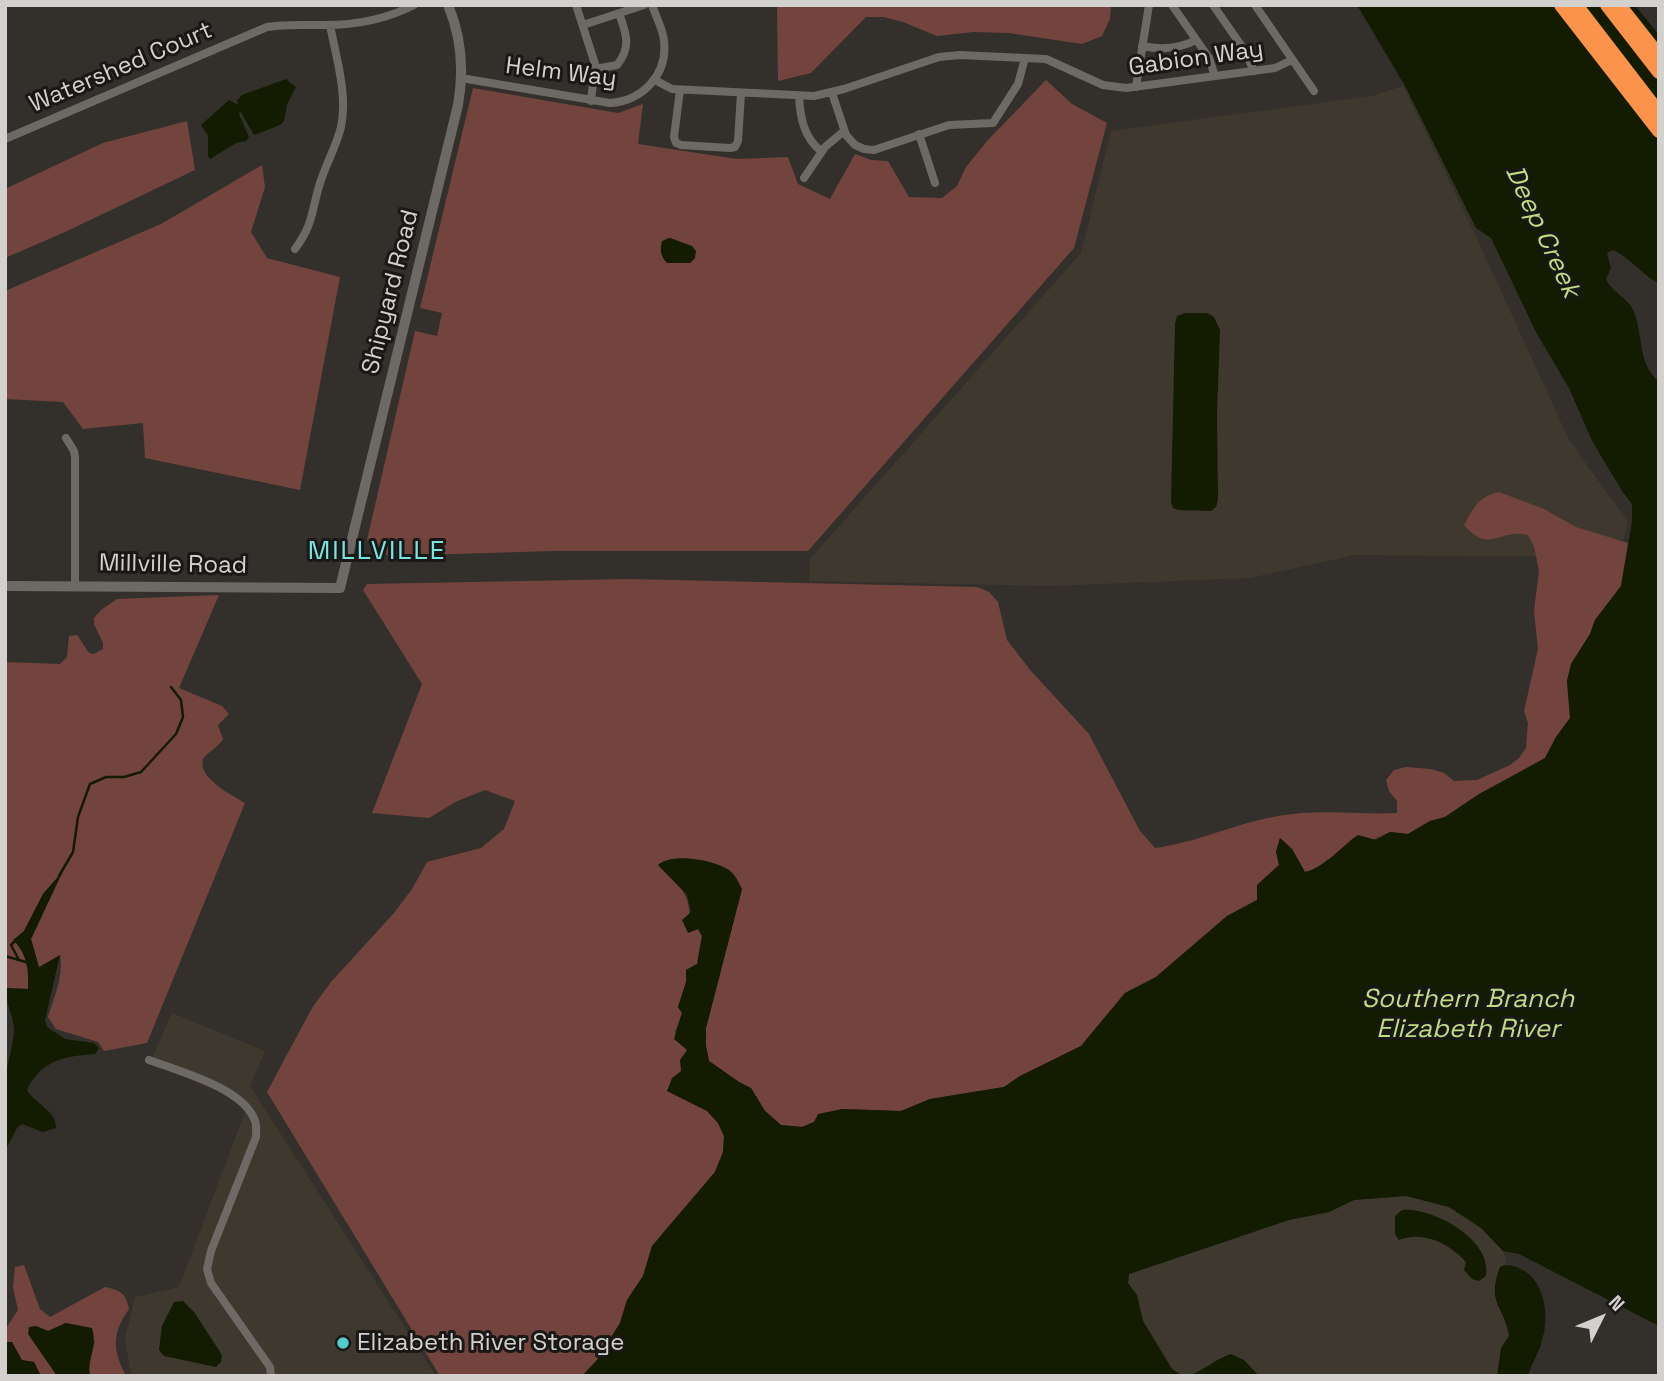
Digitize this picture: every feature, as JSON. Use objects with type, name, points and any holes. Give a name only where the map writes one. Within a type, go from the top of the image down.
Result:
[{"type":"highway","points":[[1560,5],[1659,131]]},
{"type":"highway","points":[[1576,5],[1659,113]]},
{"type":"highway","points":[[1607,5],[1659,72]]},
{"type":"highway","points":[[1619,5],[1659,56]]},
{"type":"street","name":"Watershed Court","points":[[5,139],[267,27],[361,24],[380,20],[414,5]]},
{"type":"street","name":"Shipyard Road","points":[[340,588],[444,166],[461,78],[459,38],[449,5]]},
{"type":"street","points":[[576,5],[595,69],[591,101]]},
{"type":"street","points":[[583,25],[644,5]]},
{"type":"street","points":[[652,5],[664,44],[663,63],[655,79]]},
{"type":"street","points":[[1136,87],[1149,5]]},
{"type":"street","points":[[1172,5],[1209,58],[1215,76]]},
{"type":"street","points":[[1213,5],[1245,51],[1254,71]]},
{"type":"street","points":[[1255,5],[1314,91]]},
{"type":"street","points":[[595,69],[617,65],[627,49],[628,39],[620,13]]},
{"type":"street","points":[[295,249],[309,229],[318,188],[342,120],[342,96],[330,25]]},
{"type":"street","points":[[1142,46],[1171,48],[1196,40]]},
{"type":"street","name":"Gabion Way","points":[[655,79],[665,86],[680,90],[799,96],[832,93],[939,57],[960,55],[1053,61],[1111,87],[1136,87],[1275,68],[1292,60]]},
{"type":"street","points":[[832,93],[844,131],[855,145],[869,150],[955,123],[985,125],[993,122],[1018,84],[1025,58]]},
{"type":"street","name":"Helm Way","points":[[461,78],[610,103],[629,99],[644,91],[655,79]]},
{"type":"street","points":[[680,90],[674,137],[676,143],[730,148],[735,147],[738,141],[741,93]]},
{"type":"street","points":[[799,96],[801,115],[808,137],[821,151]]},
{"type":"street","points":[[804,178],[821,151],[844,131]]},
{"type":"street","points":[[919,134],[935,183]]},
{"type":"street","points":[[66,438],[75,457],[75,585]]},
{"type":"street","name":"Millville Road","points":[[5,586],[340,588]]},
{"type":"street","points":[[149,1060],[228,1093],[251,1113],[256,1123],[256,1138],[207,1262],[207,1269],[211,1283],[270,1367],[271,1376]]},
{"type":"shaded area","points":[[777,5],[1111,5],[1110,19],[1102,36],[1082,44],[1009,33],[973,32],[937,36],[903,22],[884,17],[866,17],[811,73],[778,81]]},
{"type":"shaded area","points":[[1046,80],[1072,104],[1107,123],[1074,248],[808,551],[553,551],[388,556],[367,540],[415,331],[437,336],[442,313],[420,308],[473,88],[618,113],[643,104],[638,144],[737,159],[788,157],[798,184],[830,199],[855,154],[871,160],[888,161],[909,197],[942,198],[957,186],[966,167]],"holes":[[[665,239],[680,242],[690,263],[667,263]]]},
{"type":"shaded area","points":[[1403,86],[1473,230],[1569,440],[1628,522],[1619,557],[1354,555],[1250,578],[1050,586],[809,581],[810,559],[1081,253],[1111,131],[1372,96]]},
{"type":"shaded area","points":[[187,121],[195,170],[5,258],[5,189],[103,143]]},
{"type":"shaded area","points":[[262,165],[265,187],[251,232],[267,258],[340,277],[300,490],[145,458],[143,423],[83,429],[63,402],[5,399],[5,291],[161,224]]},
{"type":"shaded area","points":[[1499,492],[1544,509],[1576,527],[1628,543],[1621,586],[1595,620],[1590,634],[1571,664],[1567,681],[1570,718],[1545,758],[1479,794],[1445,817],[1430,821],[1408,834],[1390,832],[1327,860],[1316,869],[1305,872],[1292,849],[1280,838],[1276,852],[1279,865],[1257,885],[1257,900],[1227,916],[1156,977],[1125,993],[1081,1046],[1020,1076],[1004,1087],[930,1099],[901,1111],[842,1109],[802,1127],[781,1125],[765,1111],[751,1088],[709,1061],[706,1046],[706,1028],[742,889],[658,865],[685,894],[689,910],[688,933],[698,929],[702,936],[697,964],[686,970],[686,982],[678,1007],[682,1013],[675,1032],[687,1050],[681,1072],[667,1091],[707,1111],[718,1123],[724,1136],[723,1152],[715,1172],[652,1246],[643,1276],[627,1300],[620,1323],[597,1360],[582,1376],[440,1376],[267,1092],[312,1008],[331,982],[394,913],[427,862],[481,848],[504,829],[515,801],[485,790],[455,802],[429,818],[372,813],[422,684],[363,590],[367,584],[629,579],[977,587],[989,592],[998,602],[1007,640],[1031,671],[1089,734],[1140,831],[1155,848],[1285,815],[1313,812],[1397,813],[1397,801],[1389,791],[1386,780],[1394,770],[1406,767],[1431,769],[1444,773],[1454,781],[1477,780],[1519,758],[1526,748],[1528,723],[1524,711],[1538,649],[1534,611],[1539,571],[1534,546],[1528,535],[1509,535],[1488,540],[1473,534],[1464,525],[1481,500]]},
{"type":"shaded area","points":[[219,595],[179,688],[222,706],[229,714],[218,725],[223,739],[204,757],[203,766],[210,779],[245,803],[147,1043],[104,1051],[98,1042],[56,1029],[48,1017],[60,979],[60,956],[39,968],[31,939],[61,874],[43,894],[24,931],[22,949],[29,969],[28,989],[5,988],[5,662],[60,664],[67,657],[69,636],[77,635],[89,653],[94,654],[103,649],[94,618],[117,599]]},
{"type":"shaded area","points":[[172,1013],[265,1051],[250,1086],[436,1376],[131,1376],[125,1339],[135,1297],[179,1287],[248,1104],[150,1063]]},
{"type":"shaded area","points":[[1407,1196],[1449,1207],[1481,1228],[1503,1251],[1506,1260],[1498,1299],[1514,1333],[1501,1376],[1259,1376],[1244,1360],[1218,1359],[1199,1372],[1183,1376],[1172,1369],[1142,1321],[1137,1296],[1128,1283],[1129,1274],[1289,1220],[1329,1212],[1354,1200]]},
{"type":"shaded area","points":[[24,1265],[40,1309],[50,1317],[105,1287],[124,1296],[129,1309],[119,1326],[116,1349],[126,1376],[90,1376],[88,1366],[95,1341],[66,1323],[48,1331],[36,1326],[45,1356],[57,1376],[41,1376],[34,1362],[21,1360],[12,1342],[5,1342],[5,1330],[18,1310],[13,1287],[15,1267]]},
{"type":"water","name":"Southern Branch Elizabeth River","points":[[1357,5],[1635,5],[1659,35],[1659,283],[1613,250],[1607,253],[1611,268],[1606,279],[1632,307],[1646,364],[1656,379],[1659,378],[1659,1326],[1519,1254],[1503,1251],[1481,1228],[1449,1207],[1406,1196],[1354,1200],[1329,1212],[1289,1220],[1129,1274],[1128,1283],[1137,1295],[1143,1321],[1172,1369],[1183,1376],[582,1376],[597,1360],[620,1323],[627,1300],[643,1276],[652,1246],[715,1172],[723,1152],[724,1136],[718,1123],[707,1111],[667,1091],[672,1078],[681,1071],[680,1060],[687,1050],[674,1039],[682,1013],[678,1007],[686,982],[686,970],[697,964],[702,936],[698,929],[688,933],[682,920],[691,912],[687,895],[658,865],[664,861],[683,858],[704,861],[729,870],[738,881],[742,889],[706,1028],[709,1061],[751,1088],[765,1111],[781,1125],[802,1127],[814,1122],[818,1114],[842,1109],[901,1111],[930,1099],[1004,1087],[1020,1076],[1081,1046],[1125,993],[1156,977],[1227,916],[1257,900],[1257,885],[1279,865],[1276,852],[1280,838],[1292,849],[1305,872],[1326,861],[1358,835],[1376,840],[1390,832],[1408,834],[1430,821],[1445,817],[1479,794],[1545,758],[1570,718],[1567,681],[1571,664],[1590,634],[1595,620],[1621,586],[1632,522],[1632,504],[1592,441],[1569,388],[1537,334],[1491,238],[1476,228],[1405,86]]},
{"type":"water","points":[[286,79],[296,87],[287,105],[284,121],[254,135],[240,111],[249,137],[210,159],[208,136],[201,125],[229,100],[238,105],[237,100],[242,95]]},
{"type":"water","points":[[670,238],[692,246],[696,251],[695,258],[690,263],[667,263],[661,247],[662,241]]},
{"type":"water","points":[[1185,313],[1207,313],[1214,317],[1220,330],[1218,500],[1211,511],[1178,510],[1173,508],[1171,502],[1175,324],[1177,316]]},
{"type":"water","points":[[63,871],[31,939],[39,967],[60,955],[45,1020],[47,1027],[65,1039],[94,1043],[99,1048],[95,1054],[64,1058],[39,1072],[27,1090],[53,1117],[56,1128],[43,1132],[22,1124],[5,1151],[5,1079],[14,1031],[5,988],[28,989],[26,962],[13,940],[24,931],[43,894]]},
{"type":"water","points":[[1402,1210],[1429,1214],[1458,1228],[1480,1250],[1486,1263],[1486,1276],[1479,1281],[1472,1279],[1464,1270],[1466,1262],[1436,1240],[1408,1237],[1399,1240],[1395,1234],[1395,1216]]},
{"type":"water","points":[[1500,1267],[1517,1267],[1535,1281],[1544,1304],[1545,1329],[1528,1376],[1497,1376],[1501,1348],[1509,1336],[1495,1297],[1496,1279]]},
{"type":"water","points":[[183,1301],[194,1312],[222,1355],[221,1362],[216,1367],[164,1356],[159,1350],[162,1326],[174,1302]]},
{"type":"water","points":[[66,1323],[92,1328],[94,1341],[90,1376],[57,1376],[28,1334],[29,1327],[36,1326],[48,1331]]},
{"type":"water","points":[[5,1342],[12,1342],[22,1360],[34,1362],[41,1376],[5,1376]]},
{"type":"water","points":[[1231,1354],[1244,1360],[1259,1376],[1189,1376],[1220,1359]]},
{"type":"waterway","points":[[59,876],[73,852],[78,817],[90,784],[106,777],[124,777],[141,772],[176,734],[183,717],[181,700],[171,687]]},
{"type":"waterway","points":[[17,939],[11,945],[19,960],[29,963]]},
{"type":"waterway","points":[[5,956],[19,960]]},
{"type":"place","name":"Elizabeth River Storage","points":[[343,1343]]},
{"type":"district","name":"MILLVILLE","points":[[377,552]]},
{"type":"water label","name":"Deep Creek","points":[[1542,232]]}]
